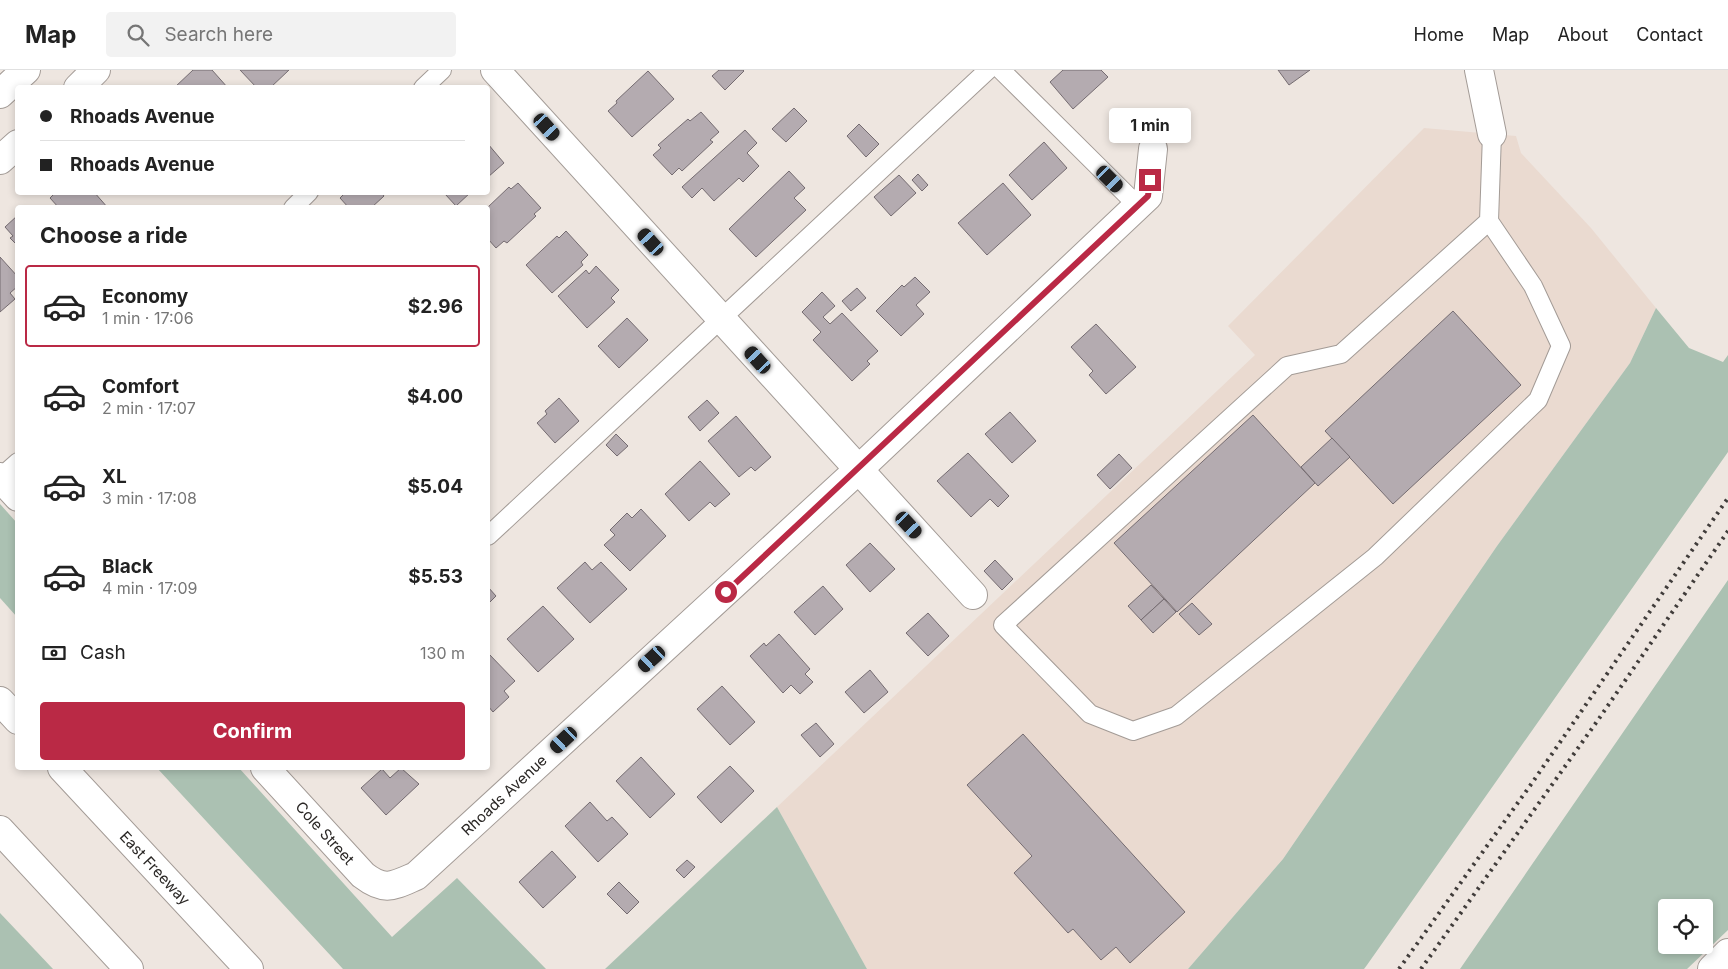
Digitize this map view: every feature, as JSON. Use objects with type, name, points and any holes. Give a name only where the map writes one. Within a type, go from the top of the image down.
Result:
[{"type":"main road","points":[[0,94],[26,70]]},
{"type":"main road","points":[[81,85],[96,70]]},
{"type":"main road","points":[[495,70],[973,595]]},
{"type":"main road","points":[[1479,70],[1481,72],[1492,134]]},
{"type":"main road","points":[[0,160],[15,147]]},
{"type":"main road","name":"Rhoads Avenue","points":[[391,887],[416,876],[858,470],[1138,206],[1148,196],[1152,149]]},
{"type":"main road","points":[[0,478],[15,494]]},
{"type":"main road","points":[[0,701],[15,717]]},
{"type":"main road","name":"East Freeway","points":[[64,770],[249,969]]},
{"type":"main road","name":"Cole Street","points":[[267,770],[363,875],[375,884],[391,887]]},
{"type":"main road","points":[[0,830],[129,969]]},
{"type":"main road","points":[[1712,969],[1728,953]]},
{"type":"lane","points":[[426,85],[442,70]]},
{"type":"lane","points":[[491,527],[721,319],[988,70]]},
{"type":"lane","points":[[1001,70],[1138,206]]},
{"type":"lane","points":[[1488,221],[1341,354],[1287,366],[1004,625],[1090,714],[1132,731],[1176,716],[1375,557],[1538,400],[1560,346],[1534,286],[1488,221],[1492,134]]},
{"type":"lane","points":[[296,205],[306,195]]},
{"type":"lane","points":[[0,478],[15,465]]},
{"type":"shaded area","points":[[1424,128],[1516,136],[1521,153],[1591,228],[1656,308],[1630,363],[1497,546],[1283,859],[1188,969],[867,969],[777,807],[1255,355],[1228,326]]},
{"type":"green space","points":[[1656,308],[1689,348],[1723,362],[1728,355],[1728,452],[1367,965],[1364,969],[1188,969],[1283,859],[1497,546],[1630,363]]},
{"type":"green space","points":[[0,504],[15,521],[15,615],[0,598]]},
{"type":"green space","points":[[1728,580],[1728,930],[1713,944],[1713,899],[1658,899],[1658,954],[1703,954],[1687,969],[1460,969]]},
{"type":"green space","points":[[159,770],[241,770],[392,937],[457,878],[546,969],[343,969]]},
{"type":"green space","points":[[777,807],[867,969],[605,969]]},
{"type":"green space","points":[[0,913],[53,969],[0,969]]},
{"type":"building","points":[[193,70],[212,70],[225,85],[177,85]]},
{"type":"building","points":[[240,70],[289,70],[273,85],[254,85]]},
{"type":"building","points":[[719,70],[744,71],[725,90],[712,76]]},
{"type":"building","points":[[1063,70],[1101,70],[1108,77],[1073,109],[1050,82]]},
{"type":"building","points":[[1278,70],[1310,70],[1289,85]]},
{"type":"building","points":[[648,71],[674,99],[632,137],[608,111]]},
{"type":"building","points":[[794,108],[807,121],[786,142],[772,129]]},
{"type":"building","points":[[701,112],[719,132],[710,140],[713,142],[682,171],[679,168],[672,175],[653,155],[661,148],[658,145],[688,119],[690,121]]},
{"type":"building","points":[[859,124],[879,144],[866,157],[847,136]]},
{"type":"building","points":[[745,130],[757,143],[747,153],[759,166],[743,182],[739,178],[714,201],[702,188],[692,198],[682,187]]},
{"type":"building","points":[[1044,142],[1067,168],[1032,200],[1009,175]]},
{"type":"building","points":[[490,146],[504,163],[490,175]]},
{"type":"building","points":[[789,171],[805,188],[794,198],[806,210],[756,257],[729,229]]},
{"type":"building","points":[[918,174],[928,185],[922,191],[912,180]]},
{"type":"building","points":[[899,175],[916,193],[891,216],[874,197]]},
{"type":"building","points":[[518,183],[541,208],[534,214],[536,216],[507,243],[504,241],[496,248],[490,241],[490,205],[509,187],[511,189]]},
{"type":"building","points":[[1003,183],[1031,215],[987,255],[958,223]]},
{"type":"building","points":[[53,195],[97,195],[105,205],[56,205],[50,198]]},
{"type":"building","points":[[343,195],[384,196],[374,205],[346,205],[340,198]]},
{"type":"building","points":[[446,195],[468,195],[457,205]]},
{"type":"building","points":[[15,218],[15,243],[10,238],[13,236],[5,227]]},
{"type":"building","points":[[566,231],[588,255],[581,262],[583,265],[552,293],[526,265],[557,236],[559,238]]},
{"type":"building","points":[[0,257],[15,274],[15,289],[10,293],[15,299],[0,312]]},
{"type":"building","points":[[596,266],[619,290],[611,298],[615,302],[587,328],[558,296],[586,270],[589,274]]},
{"type":"building","points":[[915,277],[930,292],[916,305],[924,314],[901,336],[876,311],[902,285],[904,287]]},
{"type":"building","points":[[857,288],[866,298],[851,311],[842,301]]},
{"type":"building","points":[[822,292],[835,306],[823,317],[830,324],[842,313],[878,351],[867,361],[870,364],[852,381],[813,340],[821,332],[802,312]]},
{"type":"building","points":[[1453,311],[1521,385],[1393,504],[1325,431]]},
{"type":"building","points":[[627,318],[648,340],[619,368],[598,346]]},
{"type":"building","points":[[1096,324],[1136,367],[1106,394],[1089,375],[1093,371],[1071,347]]},
{"type":"building","points":[[559,398],[579,421],[555,443],[537,423],[547,414],[545,411]]},
{"type":"building","points":[[707,400],[719,413],[700,431],[688,417]]},
{"type":"building","points":[[1010,412],[1036,441],[1012,463],[985,434]]},
{"type":"building","points":[[1253,415],[1315,483],[1177,612],[1114,543]]},
{"type":"building","points":[[736,416],[771,457],[755,471],[751,467],[739,477],[708,441]]},
{"type":"building","points":[[616,434],[628,446],[617,456],[606,445]]},
{"type":"building","points":[[1332,438],[1350,457],[1318,486],[1301,467]]},
{"type":"building","points":[[968,453],[1009,496],[998,507],[990,499],[971,517],[937,481]]},
{"type":"building","points":[[1119,454],[1132,468],[1110,489],[1097,475]]},
{"type":"building","points":[[700,461],[730,494],[715,507],[710,502],[689,521],[665,494]]},
{"type":"building","points":[[641,509],[666,536],[630,571],[604,545],[615,535],[610,530],[627,513],[632,518]]},
{"type":"building","points":[[870,543],[895,569],[870,592],[846,565]]},
{"type":"building","points":[[995,560],[1013,579],[1002,590],[984,571]]},
{"type":"building","points":[[585,562],[592,570],[601,562],[627,589],[590,623],[557,588]]},
{"type":"building","points":[[1151,585],[1164,599],[1141,620],[1128,606]]},
{"type":"building","points":[[823,586],[843,609],[815,635],[794,612]]},
{"type":"building","points":[[490,589],[496,596],[490,602]]},
{"type":"building","points":[[1164,599],[1176,612],[1153,633],[1141,620]]},
{"type":"building","points":[[1192,603],[1212,624],[1199,635],[1179,614]]},
{"type":"building","points":[[543,606],[574,639],[538,672],[507,639]]},
{"type":"building","points":[[928,613],[949,636],[928,656],[906,633]]},
{"type":"building","points":[[779,634],[810,669],[805,674],[813,682],[800,694],[791,685],[783,693],[750,656],[764,643],[766,646]]},
{"type":"building","points":[[490,655],[515,681],[504,691],[509,697],[493,712],[490,708]]},
{"type":"building","points":[[870,670],[888,692],[864,713],[845,692]]},
{"type":"building","points":[[722,686],[755,722],[730,745],[697,709]]},
{"type":"building","points":[[816,723],[834,744],[820,757],[801,735]]},
{"type":"building","points":[[1023,734],[1185,912],[1130,963],[1116,947],[1101,960],[1073,929],[1068,933],[1014,873],[1032,856],[967,785]]},
{"type":"building","points":[[641,757],[675,794],[650,818],[616,781]]},
{"type":"building","points":[[730,766],[754,791],[721,823],[697,797]]},
{"type":"building","points":[[381,770],[390,778],[399,770],[403,770],[419,784],[386,815],[361,788]]},
{"type":"building","points":[[590,802],[607,821],[612,817],[628,834],[598,862],[565,826]]},
{"type":"building","points":[[552,851],[576,877],[543,908],[519,882]]},
{"type":"building","points":[[687,860],[695,867],[684,878],[676,870]]},
{"type":"building","points":[[619,882],[639,902],[627,914],[607,894]]},
{"type":"railway","points":[[1399,969],[1532,783],[1728,498]]},
{"type":"railway","points":[[1421,969],[1598,720],[1728,531]]},
{"type":"route","points":[[726,592],[1148,196],[1150,180]]}]
